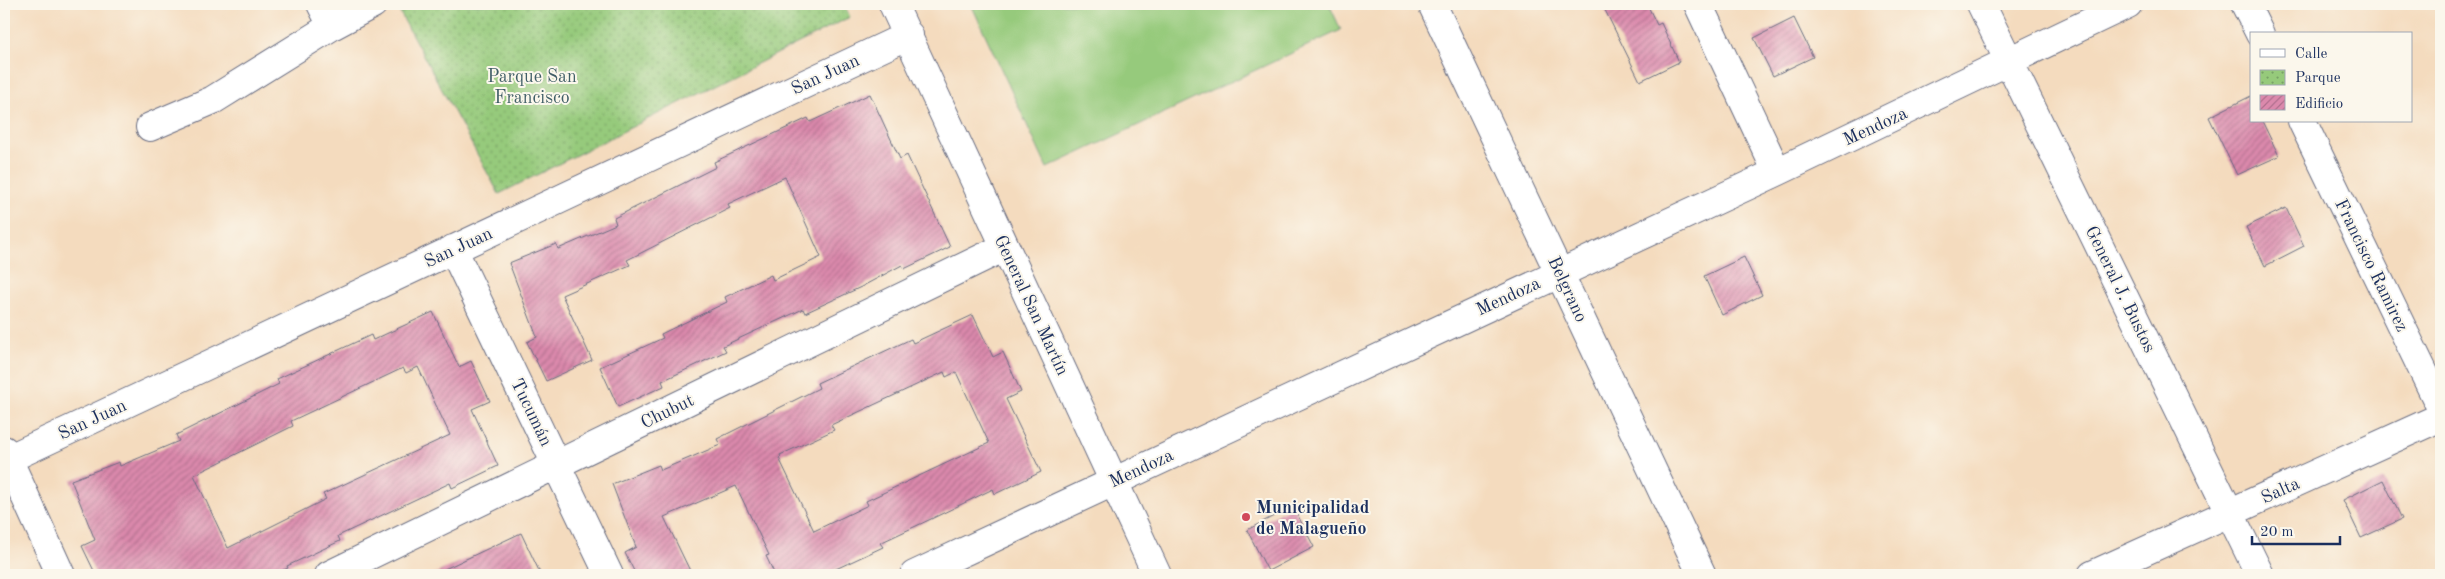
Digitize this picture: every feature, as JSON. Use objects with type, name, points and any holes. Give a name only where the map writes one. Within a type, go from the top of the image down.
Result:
[{"type":"street","points":[[150,127],[213,100],[326,15],[373,4]]},
{"type":"street","name":"General San Martín","points":[[893,4],[909,35],[1157,575]]},
{"type":"street","name":"Belgrano","points":[[1432,4],[1702,575]]},
{"type":"street","points":[[1698,4],[1777,172]]},
{"type":"street","name":"General J. Bustos","points":[[1981,4],[2231,512],[2260,575]]},
{"type":"street","name":"Mendoza","points":[[914,575],[1777,172],[2128,4]]},
{"type":"street","points":[[2245,4],[2259,32]]},
{"type":"street","name":"San Juan","points":[[6,454],[453,249],[909,35]]},
{"type":"street","name":"Francisco Ramirez","points":[[2302,122],[2441,408]]},
{"type":"street","name":"Chubut","points":[[329,575],[1006,247]]},
{"type":"street","name":"Tucumán","points":[[453,249],[558,464],[609,575]]},
{"type":"street","name":"Salta","points":[[2092,575],[2441,417]]},
{"type":"street","points":[[6,454],[61,575]]},
{"type":"green space","name":"Parque San Francisco","points":[[415,4],[844,4],[850,17],[499,194],[399,11]]},
{"type":"green space","points":[[971,4],[1329,4],[1341,30],[1047,168]]},
{"type":"building","points":[[1602,4],[1647,4],[1657,25],[1661,23],[1679,62],[1640,81]]},
{"type":"building","points":[[1794,18],[1813,57],[1773,76],[1754,38]]},
{"type":"building","points":[[870,94],[900,159],[907,155],[950,247],[904,269],[902,265],[861,287],[805,313],[803,309],[723,346],[726,351],[662,381],[664,386],[618,407],[600,367],[663,338],[661,334],[727,302],[725,297],[771,275],[773,280],[821,257],[785,177],[728,204],[730,208],[627,260],[630,265],[562,295],[592,360],[546,381],[527,342],[537,337],[509,263],[556,244],[558,249],[616,224],[614,218],[716,167],[714,162],[808,118],[810,122]]},
{"type":"building","points":[[2250,96],[2250,122],[2262,122],[2279,156],[2237,175],[2209,117]]},
{"type":"building","points":[[2286,208],[2304,246],[2265,266],[2246,227]]},
{"type":"building","points":[[1744,257],[1762,295],[1722,315],[1704,276]]},
{"type":"building","points":[[433,312],[459,367],[471,361],[490,401],[472,409],[498,466],[452,488],[450,483],[338,536],[340,541],[272,575],[96,575],[82,546],[95,540],[71,480],[119,462],[120,466],[179,441],[176,435],[279,384],[277,379],[371,335],[373,340]],"holes":[[[418,367],[450,435],[323,494],[326,499],[228,548],[194,475],[293,426],[291,421],[403,368],[406,373]]]},
{"type":"building","points":[[973,315],[993,357],[1003,352],[1021,392],[1006,399],[1041,472],[995,494],[993,489],[880,543],[883,547],[823,575],[775,575],[766,556],[769,555],[736,486],[664,517],[692,575],[636,575],[625,553],[636,547],[612,484],[659,465],[661,470],[720,445],[717,439],[819,388],[817,383],[911,339],[913,343]],"holes":[[[944,372],[946,377],[956,372],[989,443],[866,501],[868,505],[814,531],[779,458],[781,457],[780,455],[834,430],[831,425]]]},
{"type":"building","points":[[2383,480],[2402,519],[2361,538],[2343,500]]},
{"type":"building","points":[[1293,506],[1314,547],[1268,571],[1247,530]]},
{"type":"building","points":[[521,533],[541,575],[432,575]]},
{"type":"place","name":"Municipalidad de Malagueño","points":[[1246,517]]}]
